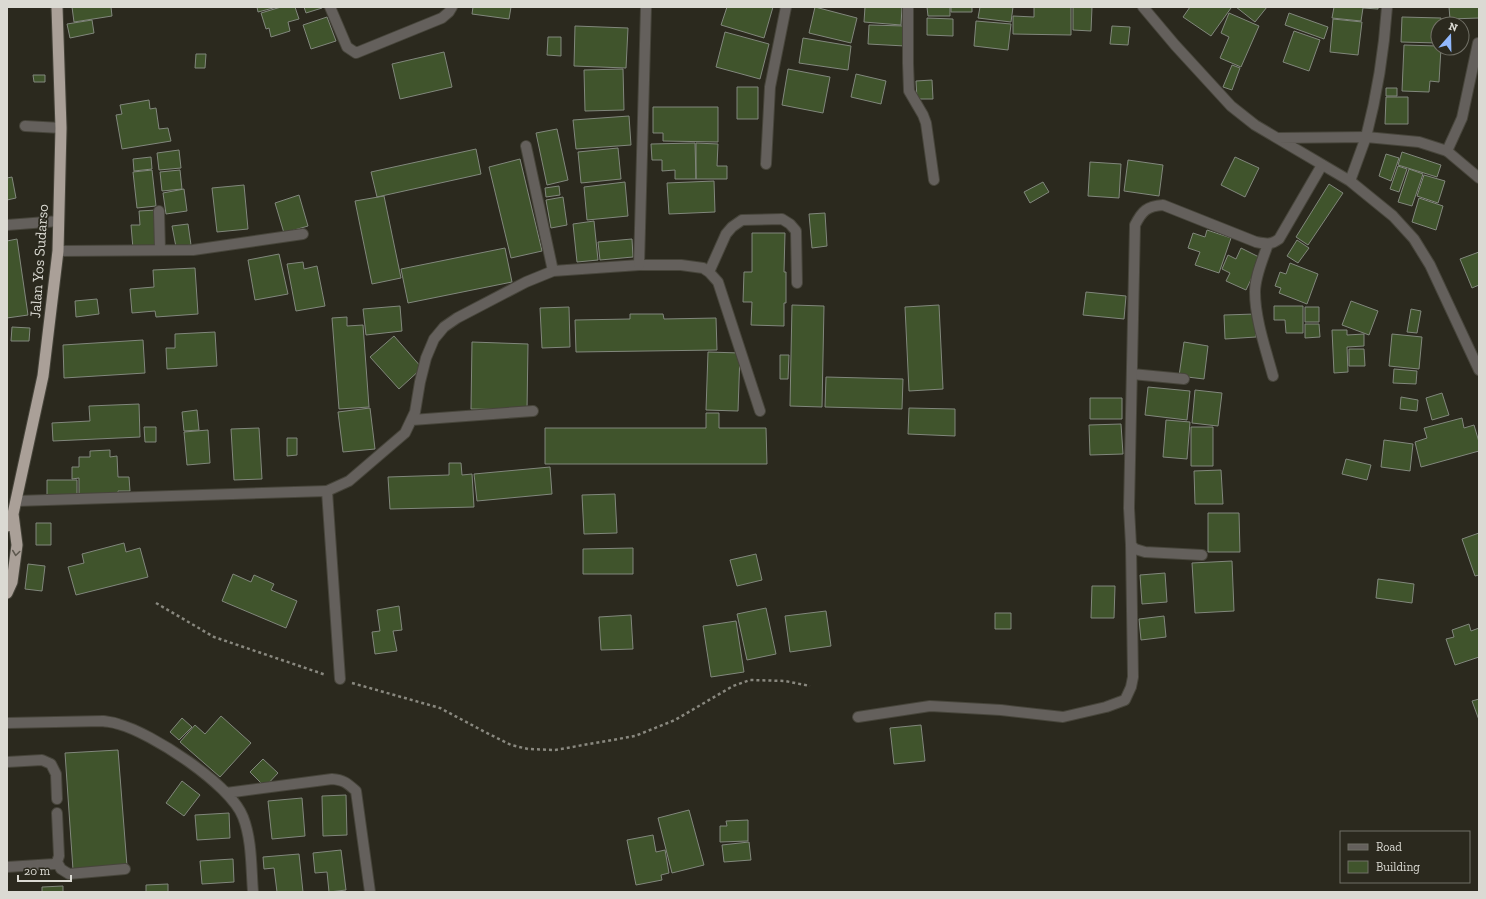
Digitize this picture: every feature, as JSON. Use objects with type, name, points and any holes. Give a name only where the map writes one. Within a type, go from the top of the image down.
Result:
[{"type":"highway","name":"Jalan Yos Sudarso","points":[[7,526],[13,514],[43,376],[58,251],[61,128],[57,7]]},
{"type":"highway","name":"Jalan Yos Sudarso","points":[[7,593],[12,582],[17,545],[13,514]]},
{"type":"street","points":[[330,7],[347,47],[356,53],[442,18],[452,7]]},
{"type":"street","points":[[639,265],[646,7]]},
{"type":"street","points":[[766,164],[770,87],[786,7]]},
{"type":"street","points":[[908,7],[909,91],[926,123],[934,180]]},
{"type":"street","points":[[1143,7],[1175,45],[1231,106],[1255,125],[1350,181],[1393,216],[1414,239],[1430,265],[1479,370]]},
{"type":"street","points":[[1350,181],[1366,137],[1373,108],[1384,42],[1387,7]]},
{"type":"street","points":[[1447,151],[1462,118],[1478,43]]},
{"type":"street","points":[[24,126],[61,128]]},
{"type":"street","points":[[1278,138],[1366,137],[1420,142],[1447,151],[1479,178]]},
{"type":"street","points":[[526,146],[552,271]]},
{"type":"street","points":[[858,717],[930,706],[1001,710],[1063,717],[1106,707],[1125,700],[1131,688],[1133,677],[1129,508],[1135,225],[1140,214],[1148,208],[1154,205],[1163,205],[1256,242],[1268,244],[1274,243],[1279,239],[1322,165]]},
{"type":"street","points":[[160,211],[160,250]]},
{"type":"street","points":[[709,272],[726,234],[732,227],[742,220],[782,218],[796,231],[797,283]]},
{"type":"street","points":[[7,225],[59,221]]},
{"type":"street","points":[[58,251],[193,250],[302,234]]},
{"type":"street","points":[[1268,244],[1257,279],[1255,291],[1256,310],[1273,376]]},
{"type":"street","points":[[16,501],[327,491],[349,481],[405,434],[415,412],[426,358],[434,338],[444,327],[457,318],[526,282],[552,271],[639,265],[681,265],[703,268],[709,272],[718,282],[760,411]]},
{"type":"street","points":[[1132,374],[1184,379]]},
{"type":"street","points":[[412,420],[533,411]]},
{"type":"street","points":[[327,491],[340,679]]},
{"type":"street","points":[[1131,545],[1135,549],[1145,552],[1202,555]]},
{"type":"street","points":[[7,723],[103,721],[118,724],[136,731],[162,744],[214,781],[226,793],[242,815],[248,833],[253,892]]},
{"type":"street","points":[[7,762],[42,760],[51,764],[56,774],[57,799]]},
{"type":"street","points":[[226,793],[332,779],[343,780],[348,783],[356,790],[370,892]]},
{"type":"street","points":[[57,813],[59,856],[57,862],[61,869],[70,874],[125,869]]},
{"type":"street","points":[[7,867],[54,864],[57,862]]},
{"type":"path","points":[[156,603],[214,637],[340,679],[440,708],[511,745],[528,749],[554,750],[635,736],[675,720],[734,686],[750,680],[785,681],[810,686]]},
{"type":"building","points":[[72,7],[111,7],[112,16],[74,22]]},
{"type":"building","points":[[257,7],[277,7],[258,12]]},
{"type":"building","points":[[281,7],[295,7],[299,19],[288,22],[290,31],[271,37],[269,28],[266,29],[261,13]]},
{"type":"building","points":[[304,7],[322,7],[322,8],[306,13]]},
{"type":"building","points":[[473,7],[511,7],[509,19],[472,14]]},
{"type":"building","points":[[727,7],[773,7],[764,38],[721,25]]},
{"type":"building","points":[[815,7],[857,18],[851,43],[809,33]]},
{"type":"building","points":[[865,7],[902,7],[901,25],[864,22]]},
{"type":"building","points":[[927,7],[950,7],[950,16],[928,16]]},
{"type":"building","points":[[951,7],[972,7],[972,12],[951,12]]},
{"type":"building","points":[[980,7],[1013,7],[1011,22],[978,18]]},
{"type":"building","points":[[1034,7],[1071,7],[1071,35],[1013,34],[1013,16],[1034,17]]},
{"type":"building","points":[[1073,7],[1092,7],[1091,31],[1073,30]]},
{"type":"building","points":[[1190,7],[1231,8],[1211,36],[1183,17]]},
{"type":"building","points":[[1236,7],[1267,7],[1255,22]]},
{"type":"building","points":[[1334,7],[1378,7],[1378,9],[1363,8],[1361,21],[1332,18]]},
{"type":"building","points":[[1449,7],[1479,7],[1479,18],[1470,18],[1470,16],[1450,16]]},
{"type":"building","points":[[1229,13],[1259,26],[1241,67],[1220,58],[1229,37],[1221,33]]},
{"type":"building","points":[[1289,13],[1328,27],[1324,39],[1285,25]]},
{"type":"building","points":[[327,17],[336,41],[311,49],[303,25]]},
{"type":"building","points":[[1402,17],[1430,18],[1430,43],[1401,42]]},
{"type":"building","points":[[927,18],[953,19],[953,36],[927,35]]},
{"type":"building","points":[[1333,19],[1362,22],[1358,55],[1330,52]]},
{"type":"building","points":[[92,20],[94,33],[70,38],[67,24]]},
{"type":"building","points":[[976,21],[1011,24],[1008,50],[974,46]]},
{"type":"building","points":[[869,25],[905,26],[905,46],[868,44]]},
{"type":"building","points":[[575,26],[628,28],[626,68],[574,66]]},
{"type":"building","points":[[1112,26],[1130,27],[1128,45],[1110,44]]},
{"type":"building","points":[[1294,31],[1320,40],[1309,71],[1283,62]]},
{"type":"building","points":[[725,32],[769,44],[760,79],[716,67]]},
{"type":"building","points":[[548,37],[561,37],[561,56],[547,55]]},
{"type":"building","points":[[803,38],[851,46],[848,70],[799,63]]},
{"type":"building","points":[[1404,45],[1430,46],[1430,56],[1441,56],[1439,82],[1430,81],[1429,92],[1402,91]]},
{"type":"building","points":[[444,52],[452,87],[400,99],[392,64]]},
{"type":"building","points":[[196,54],[206,54],[205,68],[195,68]]},
{"type":"building","points":[[1232,65],[1240,68],[1232,90],[1223,87]]},
{"type":"building","points":[[623,69],[624,110],[585,111],[584,70]]},
{"type":"building","points":[[788,69],[830,77],[823,113],[782,105]]},
{"type":"building","points":[[856,74],[886,81],[881,104],[851,97]]},
{"type":"building","points":[[33,75],[45,75],[45,82],[34,82]]},
{"type":"building","points":[[932,80],[933,99],[917,99],[916,81]]},
{"type":"building","points":[[737,87],[758,87],[758,119],[737,119]]},
{"type":"building","points":[[1386,88],[1397,88],[1397,96],[1386,96]]},
{"type":"building","points":[[1386,97],[1408,97],[1408,124],[1385,124]]},
{"type":"building","points":[[149,100],[150,109],[156,108],[159,129],[168,128],[171,141],[122,149],[116,115],[122,114],[120,105]]},
{"type":"building","points":[[653,107],[718,107],[718,142],[663,141],[663,133],[653,133]]},
{"type":"building","points":[[629,116],[631,145],[576,149],[573,120]]},
{"type":"building","points":[[557,129],[568,180],[547,185],[536,133]]},
{"type":"building","points":[[695,143],[696,179],[675,179],[675,170],[662,171],[662,160],[652,160],[651,144]]},
{"type":"building","points":[[696,143],[718,144],[717,166],[727,166],[727,179],[696,179]]},
{"type":"building","points":[[618,148],[621,179],[581,183],[578,152]]},
{"type":"building","points":[[476,149],[481,174],[377,197],[371,172]]},
{"type":"building","points":[[179,150],[181,168],[159,170],[157,153]]},
{"type":"building","points":[[1402,152],[1441,165],[1437,177],[1398,165]]},
{"type":"building","points":[[1386,154],[1399,158],[1391,181],[1379,176]]},
{"type":"building","points":[[151,157],[152,169],[134,171],[133,159]]},
{"type":"building","points":[[1235,157],[1259,168],[1245,197],[1221,185]]},
{"type":"building","points":[[520,159],[542,251],[511,258],[489,167]]},
{"type":"building","points":[[1128,160],[1163,165],[1159,196],[1124,191]]},
{"type":"building","points":[[1090,162],[1121,164],[1119,198],[1088,196]]},
{"type":"building","points":[[1398,166],[1407,169],[1399,192],[1390,189]]},
{"type":"building","points":[[1409,169],[1423,174],[1412,206],[1398,202]]},
{"type":"building","points":[[152,170],[156,206],[137,208],[133,172]]},
{"type":"building","points":[[180,170],[182,189],[162,191],[160,172]]},
{"type":"building","points":[[1424,175],[1445,181],[1438,203],[1417,196]]},
{"type":"building","points":[[12,177],[16,198],[7,200],[7,178]]},
{"type":"building","points":[[714,181],[715,212],[669,214],[667,183]]},
{"type":"building","points":[[625,182],[628,216],[587,220],[584,187]]},
{"type":"building","points":[[1043,182],[1049,192],[1030,203],[1024,192]]},
{"type":"building","points":[[1329,184],[1343,193],[1308,245],[1296,237]]},
{"type":"building","points":[[244,185],[248,229],[217,232],[212,188]]},
{"type":"building","points":[[559,186],[560,195],[546,197],[545,188]]},
{"type":"building","points":[[184,189],[187,211],[166,214],[163,193]]},
{"type":"building","points":[[299,195],[308,226],[284,233],[275,203]]},
{"type":"building","points":[[384,196],[401,278],[372,284],[355,201]]},
{"type":"building","points":[[563,197],[567,225],[551,228],[546,200]]},
{"type":"building","points":[[1419,198],[1443,206],[1436,230],[1412,222]]},
{"type":"building","points":[[157,210],[159,248],[133,249],[131,225],[140,225],[139,211]]},
{"type":"building","points":[[825,213],[827,246],[812,248],[809,214]]},
{"type":"building","points":[[594,221],[598,260],[577,262],[573,224]]},
{"type":"building","points":[[188,224],[191,245],[176,247],[172,226]]},
{"type":"building","points":[[1207,230],[1231,238],[1219,273],[1195,265],[1200,252],[1188,248],[1193,233],[1205,237]]},
{"type":"building","points":[[752,233],[785,233],[784,272],[786,272],[786,303],[784,303],[784,326],[751,325],[752,302],[743,302],[744,272],[752,272]]},
{"type":"building","points":[[17,239],[28,315],[7,318],[7,241]]},
{"type":"building","points":[[632,239],[633,257],[600,260],[598,242]]},
{"type":"building","points":[[1297,240],[1309,248],[1298,263],[1287,256]]},
{"type":"building","points":[[505,248],[512,282],[408,303],[401,269]]},
{"type":"building","points":[[1241,248],[1261,258],[1246,290],[1226,281],[1230,273],[1222,269],[1228,255],[1236,259]]},
{"type":"building","points":[[1479,252],[1479,285],[1472,288],[1460,259]]},
{"type":"building","points":[[279,254],[288,294],[255,300],[248,260]]},
{"type":"building","points":[[303,262],[304,269],[317,266],[325,306],[296,311],[287,264]]},
{"type":"building","points":[[1290,263],[1318,274],[1307,304],[1279,293],[1281,288],[1275,286],[1280,272],[1286,274]]},
{"type":"building","points":[[195,268],[198,314],[156,317],[155,311],[132,313],[130,289],[154,287],[153,270]]},
{"type":"building","points":[[1086,292],[1126,296],[1124,319],[1083,315]]},
{"type":"building","points":[[97,299],[99,314],[76,317],[75,301]]},
{"type":"building","points":[[1351,301],[1378,311],[1369,335],[1342,325]]},
{"type":"building","points":[[792,305],[824,306],[822,407],[790,406]]},
{"type":"building","points":[[939,305],[943,389],[909,391],[905,307]]},
{"type":"building","points":[[400,306],[402,331],[366,335],[363,309]]},
{"type":"building","points":[[1274,306],[1303,306],[1303,333],[1286,333],[1285,320],[1274,320]]},
{"type":"building","points":[[569,307],[570,347],[542,348],[540,308]]},
{"type":"building","points":[[1305,307],[1319,307],[1319,322],[1305,322]]},
{"type":"building","points":[[1411,309],[1421,311],[1417,333],[1407,332]]},
{"type":"building","points":[[630,314],[663,314],[664,319],[716,318],[717,350],[576,352],[575,320],[630,319]]},
{"type":"building","points":[[1255,314],[1256,337],[1225,339],[1224,315]]},
{"type":"building","points":[[347,317],[347,326],[363,325],[369,407],[339,409],[332,318]]},
{"type":"building","points":[[1305,324],[1319,324],[1320,337],[1305,338]]},
{"type":"building","points":[[12,327],[30,328],[29,341],[11,341]]},
{"type":"building","points":[[1332,330],[1347,330],[1347,335],[1364,334],[1364,346],[1347,347],[1348,372],[1334,373]]},
{"type":"building","points":[[215,332],[217,366],[167,369],[166,348],[175,348],[175,334]]},
{"type":"building","points":[[1392,334],[1422,337],[1419,369],[1389,366]]},
{"type":"building","points":[[394,336],[422,368],[399,389],[370,357]]},
{"type":"building","points":[[143,340],[145,373],[64,378],[63,345]]},
{"type":"building","points":[[472,342],[528,344],[527,410],[471,409]]},
{"type":"building","points":[[1184,342],[1208,346],[1204,379],[1179,376]]},
{"type":"building","points":[[1349,349],[1364,349],[1365,366],[1349,366]]},
{"type":"building","points":[[708,352],[740,353],[738,411],[706,410]]},
{"type":"building","points":[[780,355],[789,355],[788,379],[780,379]]},
{"type":"building","points":[[1394,369],[1417,371],[1416,384],[1393,383]]},
{"type":"building","points":[[826,377],[903,379],[902,409],[825,407]]},
{"type":"building","points":[[1148,387],[1190,391],[1187,420],[1145,415]]},
{"type":"building","points":[[1195,390],[1222,393],[1218,426],[1192,423]]},
{"type":"building","points":[[1442,393],[1449,415],[1432,420],[1426,398]]},
{"type":"building","points":[[1401,397],[1418,400],[1417,411],[1400,409]]},
{"type":"building","points":[[1090,398],[1122,398],[1122,419],[1090,419]]},
{"type":"building","points":[[139,404],[140,437],[53,441],[52,423],[90,421],[89,406]]},
{"type":"building","points":[[370,408],[375,449],[343,452],[338,412]]},
{"type":"building","points":[[909,408],[955,409],[955,436],[908,434]]},
{"type":"building","points":[[197,410],[199,430],[184,431],[182,412]]},
{"type":"building","points":[[706,413],[719,413],[719,428],[766,428],[767,464],[545,464],[545,428],[706,428]]},
{"type":"building","points":[[1462,418],[1464,428],[1474,425],[1479,442],[1479,451],[1421,467],[1415,442],[1427,438],[1424,428]]},
{"type":"building","points":[[1166,420],[1190,422],[1187,459],[1163,457]]},
{"type":"building","points":[[1121,424],[1123,454],[1090,455],[1089,425]]},
{"type":"building","points":[[144,427],[156,427],[156,442],[145,442]]},
{"type":"building","points":[[1191,427],[1213,427],[1213,466],[1191,466]]},
{"type":"building","points":[[259,428],[262,479],[234,480],[231,429]]},
{"type":"building","points":[[208,430],[210,463],[187,465],[184,432]]},
{"type":"building","points":[[287,438],[297,438],[297,455],[287,456]]},
{"type":"building","points":[[1384,440],[1413,444],[1410,471],[1381,467]]},
{"type":"building","points":[[110,450],[110,457],[117,456],[118,477],[129,477],[130,491],[118,491],[118,496],[79,497],[79,478],[72,479],[72,467],[79,467],[79,457],[90,457],[90,451]]},
{"type":"building","points":[[1346,459],[1371,465],[1367,480],[1342,474]]},
{"type":"building","points":[[449,463],[461,463],[462,475],[472,474],[474,507],[390,509],[388,477],[449,475]]},
{"type":"building","points":[[550,467],[552,494],[477,501],[474,474]]},
{"type":"building","points":[[1221,470],[1223,504],[1195,504],[1194,471]]},
{"type":"building","points":[[47,480],[77,480],[77,497],[47,497]]},
{"type":"building","points":[[615,494],[617,533],[584,534],[582,495]]},
{"type":"building","points":[[1208,513],[1239,513],[1240,552],[1208,552]]},
{"type":"building","points":[[36,523],[51,523],[51,545],[36,545]]},
{"type":"building","points":[[1479,533],[1479,575],[1475,576],[1462,539]]},
{"type":"building","points":[[124,543],[126,552],[140,548],[148,577],[76,595],[68,567],[84,563],[82,554]]},
{"type":"building","points":[[633,548],[633,574],[583,574],[583,549]]},
{"type":"building","points":[[756,554],[762,580],[737,586],[730,560]]},
{"type":"building","points":[[1232,561],[1234,611],[1195,613],[1192,563]]},
{"type":"building","points":[[28,564],[45,566],[42,591],[25,589]]},
{"type":"building","points":[[1165,573],[1167,602],[1142,604],[1140,575]]},
{"type":"building","points":[[233,574],[251,582],[254,575],[274,584],[271,590],[297,601],[286,628],[222,601]]},
{"type":"building","points":[[1378,579],[1414,584],[1412,603],[1376,598]]},
{"type":"building","points":[[1092,586],[1115,586],[1114,618],[1091,618]]},
{"type":"building","points":[[399,606],[402,630],[393,631],[397,651],[375,654],[372,632],[380,631],[377,610]]},
{"type":"building","points":[[766,608],[776,654],[747,660],[737,614]]},
{"type":"building","points":[[826,611],[831,646],[790,652],[785,616]]},
{"type":"building","points":[[995,613],[1011,613],[1011,629],[995,629]]},
{"type":"building","points":[[631,615],[633,649],[601,650],[599,617]]},
{"type":"building","points":[[1164,616],[1166,637],[1141,640],[1139,619]]},
{"type":"building","points":[[736,621],[744,672],[711,677],[703,626]]},
{"type":"building","points":[[1469,624],[1471,631],[1479,628],[1479,657],[1455,665],[1446,639],[1454,637],[1452,630]]},
{"type":"building","points":[[1479,699],[1479,720],[1472,701]]},
{"type":"building","points":[[221,716],[251,743],[220,777],[180,742],[195,725],[205,734]]},
{"type":"building","points":[[182,718],[192,727],[179,740],[170,732]]},
{"type":"building","points":[[921,725],[925,761],[894,764],[890,728]]},
{"type":"building","points":[[118,750],[127,866],[73,870],[65,753]]},
{"type":"building","points":[[263,759],[278,773],[265,787],[250,772]]},
{"type":"building","points":[[182,781],[200,795],[184,816],[166,803]]},
{"type":"building","points":[[346,795],[347,835],[323,836],[322,796]]},
{"type":"building","points":[[302,798],[305,836],[272,839],[268,801]]},
{"type":"building","points":[[689,810],[704,865],[672,873],[658,818]]},
{"type":"building","points":[[229,813],[230,838],[197,840],[195,815]]},
{"type":"building","points":[[748,820],[748,841],[720,842],[720,826],[727,826],[726,821]]},
{"type":"building","points":[[653,835],[656,852],[665,850],[669,873],[661,875],[662,880],[636,885],[627,840]]},
{"type":"building","points":[[749,842],[751,860],[724,862],[722,845]]},
{"type":"building","points":[[341,850],[346,890],[329,892],[327,872],[315,873],[313,853]]},
{"type":"building","points":[[299,854],[303,892],[277,892],[274,868],[264,869],[263,857]]},
{"type":"building","points":[[233,859],[234,882],[202,884],[200,861]]},
{"type":"building","points":[[168,884],[168,892],[146,892],[146,885]]},
{"type":"building","points":[[63,886],[63,892],[42,892],[42,887]]}]
